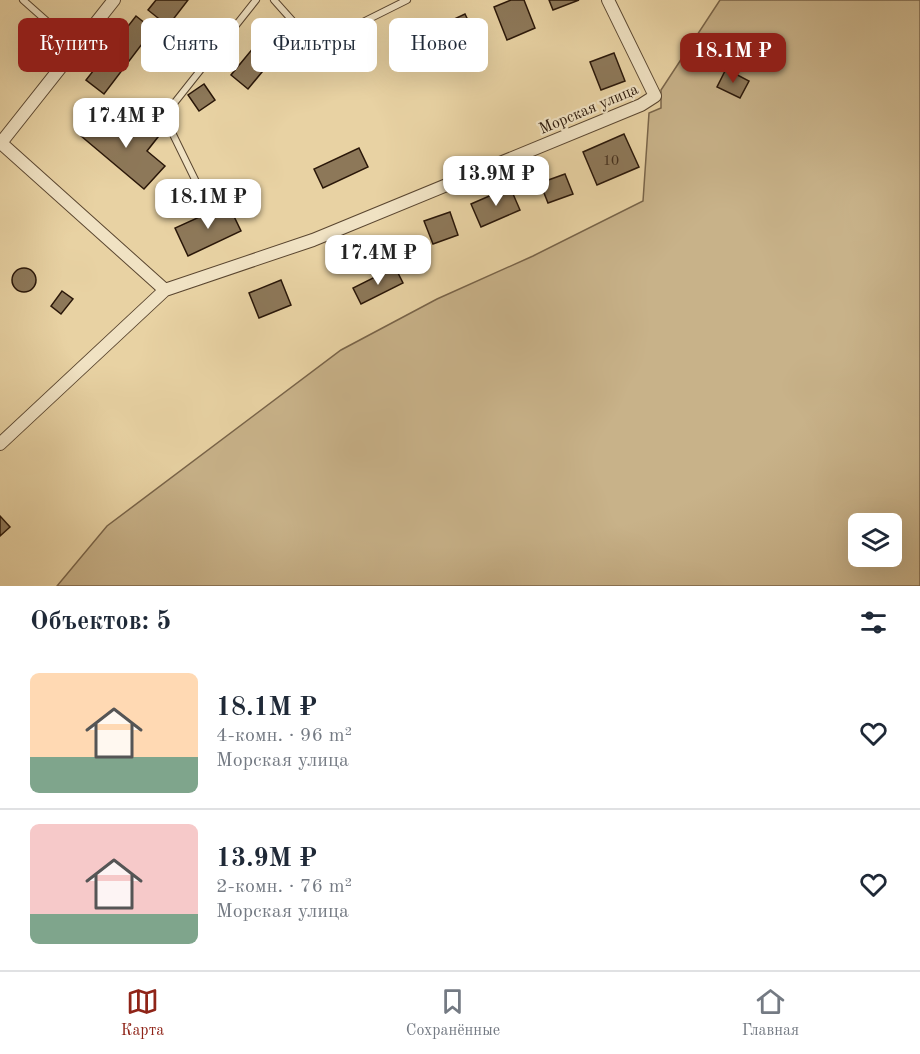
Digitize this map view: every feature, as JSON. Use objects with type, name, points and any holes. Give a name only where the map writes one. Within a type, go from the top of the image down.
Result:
[{"type":"street","points":[[99,18],[114,0]]},
{"type":"street","name":"Морская улица","points":[[165,290],[313,240],[641,105],[655,96],[608,0]]},
{"type":"street","points":[[0,444],[165,290],[0,143],[56,72]]},
{"type":"lane","points":[[23,0],[43,18]]},
{"type":"lane","points":[[204,198],[164,116],[256,0]]},
{"type":"lane","points":[[274,0],[315,46],[406,0]]},
{"type":"shaded area","points":[[720,0],[920,0],[920,586],[57,586],[107,526],[341,350],[437,299],[533,256],[643,201],[649,113],[661,108],[661,90]]},
{"type":"building","points":[[156,0],[188,0],[174,18],[158,18],[148,10]]},
{"type":"building","points":[[511,0],[524,0],[535,28],[507,40],[494,7]]},
{"type":"building","points":[[549,0],[579,0],[553,10]]},
{"type":"building","points":[[136,16],[141,20],[141,45],[129,61],[129,25]]},
{"type":"building","points":[[251,51],[251,72],[262,72],[248,89],[231,75],[233,72],[239,72],[239,65]]},
{"type":"building","points":[[614,53],[625,81],[601,90],[590,62]]},
{"type":"building","points":[[726,69],[749,81],[740,98],[717,87]]},
{"type":"building","points":[[92,72],[121,72],[104,94],[86,80]]},
{"type":"building","points":[[204,84],[215,100],[199,111],[188,95]]},
{"type":"building","points":[[99,115],[120,133],[134,117],[158,137],[147,151],[165,166],[144,189],[81,136]]},
{"type":"building","points":[[624,134],[639,167],[597,185],[583,152]]},
{"type":"building","points":[[359,148],[368,167],[323,188],[314,169]]},
{"type":"building","points":[[565,174],[573,194],[548,203],[540,183]]},
{"type":"building","points":[[510,187],[520,210],[481,227],[471,204]]},
{"type":"building","points":[[228,204],[241,231],[188,256],[175,228]]},
{"type":"building","points":[[450,212],[458,235],[433,244],[424,221]]},
{"type":"building","points":[[395,267],[403,283],[361,304],[353,288]]},
{"type":"building","points":[[24,268],[29,269],[35,275],[35,285],[29,291],[24,292],[19,291],[13,285],[12,280],[13,275],[19,269]]},
{"type":"building","points":[[281,280],[291,305],[259,318],[249,293]]},
{"type":"building","points":[[62,291],[73,299],[61,314],[51,306]]},
{"type":"building","points":[[0,516],[10,527],[0,536]]}]
